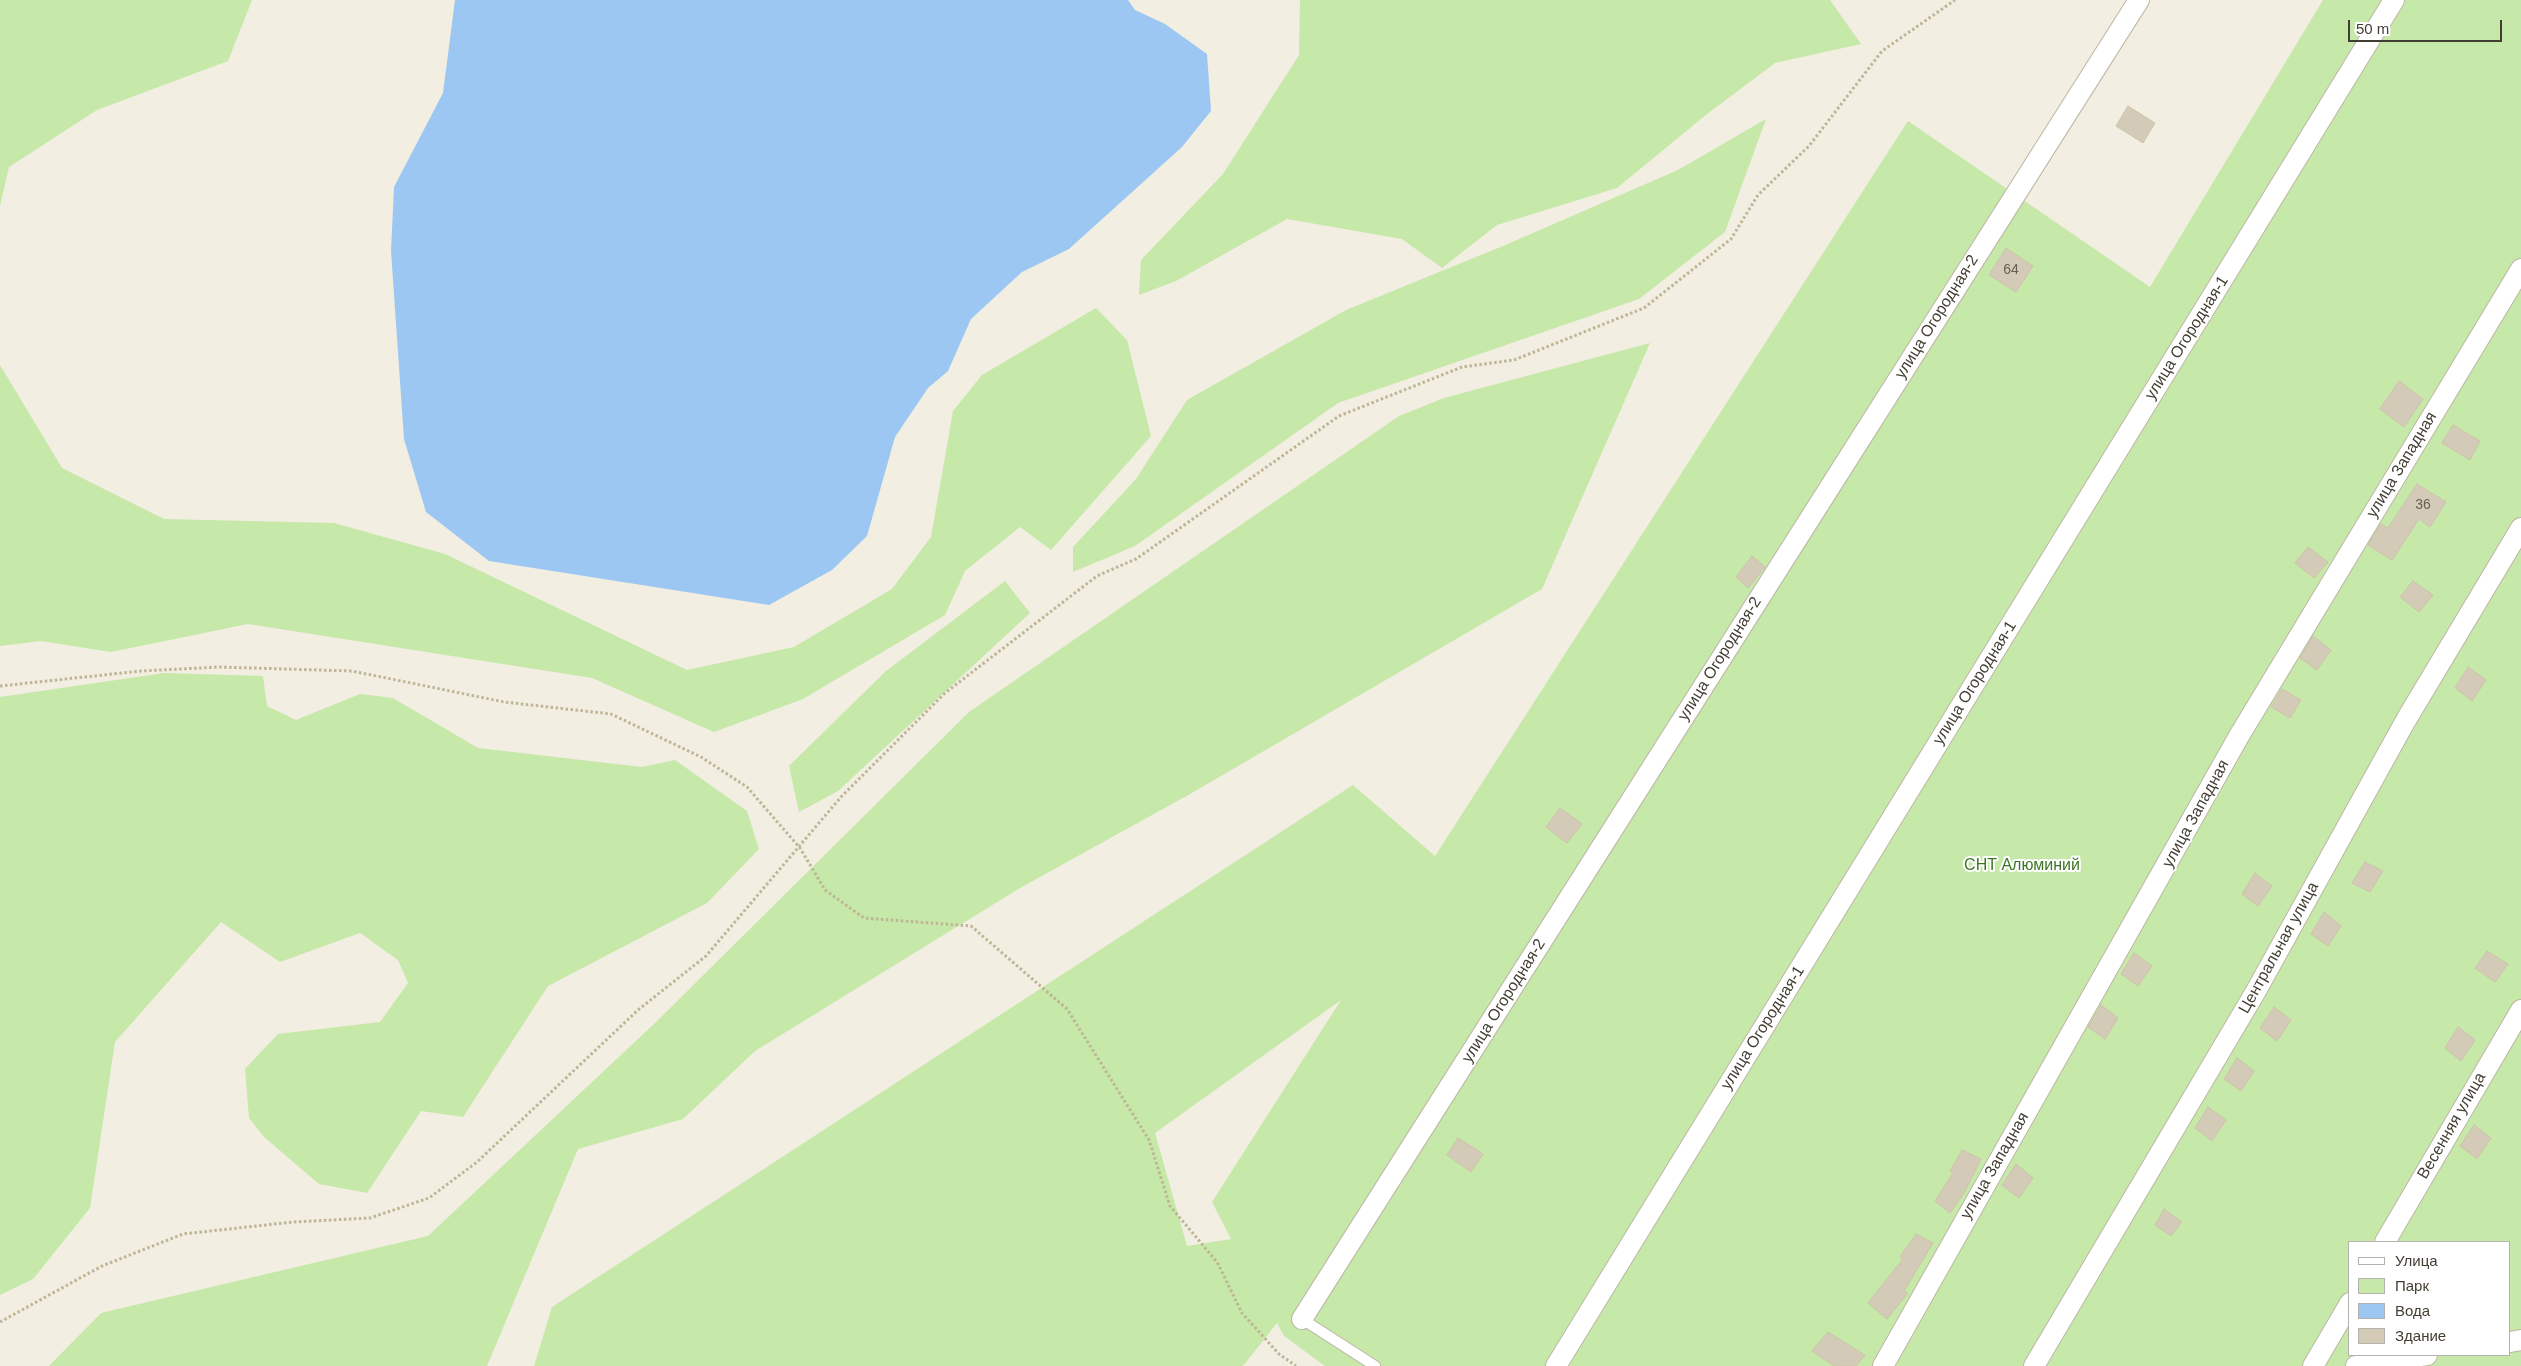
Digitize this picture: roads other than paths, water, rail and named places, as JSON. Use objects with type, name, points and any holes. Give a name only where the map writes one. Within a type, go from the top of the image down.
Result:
[{"type":"street","name":"улица Огородная-2","points":[[1302,1319],[2138,0]]},
{"type":"street","name":"улица Огородная-1","points":[[1556,1366],[2394,0]]},
{"type":"street","name":"улица Западная","points":[[1883,1366],[2239,736],[2521,269]]},
{"type":"street","name":"Центральная улица","points":[[2034,1366],[2256,991],[2406,720],[2521,528]]},
{"type":"street","name":"Весенняя улица","points":[[2386,1241],[2521,1010]]},
{"type":"street","points":[[2313,1366],[2348,1306]]},
{"type":"street","points":[[2356,1366],[2420,1356]]},
{"type":"lane","points":[[1302,1319],[1374,1366]]},
{"type":"water","points":[[455,0],[1128,0],[1135,10],[1165,24],[1207,54],[1211,111],[1182,147],[1069,249],[1022,272],[971,319],[948,371],[928,388],[895,437],[867,536],[832,570],[769,605],[489,561],[426,512],[404,439],[391,251],[394,187],[443,93]]},
{"type":"park label","name":"СНТ Алюминий","points":[[2022,866]]}]
